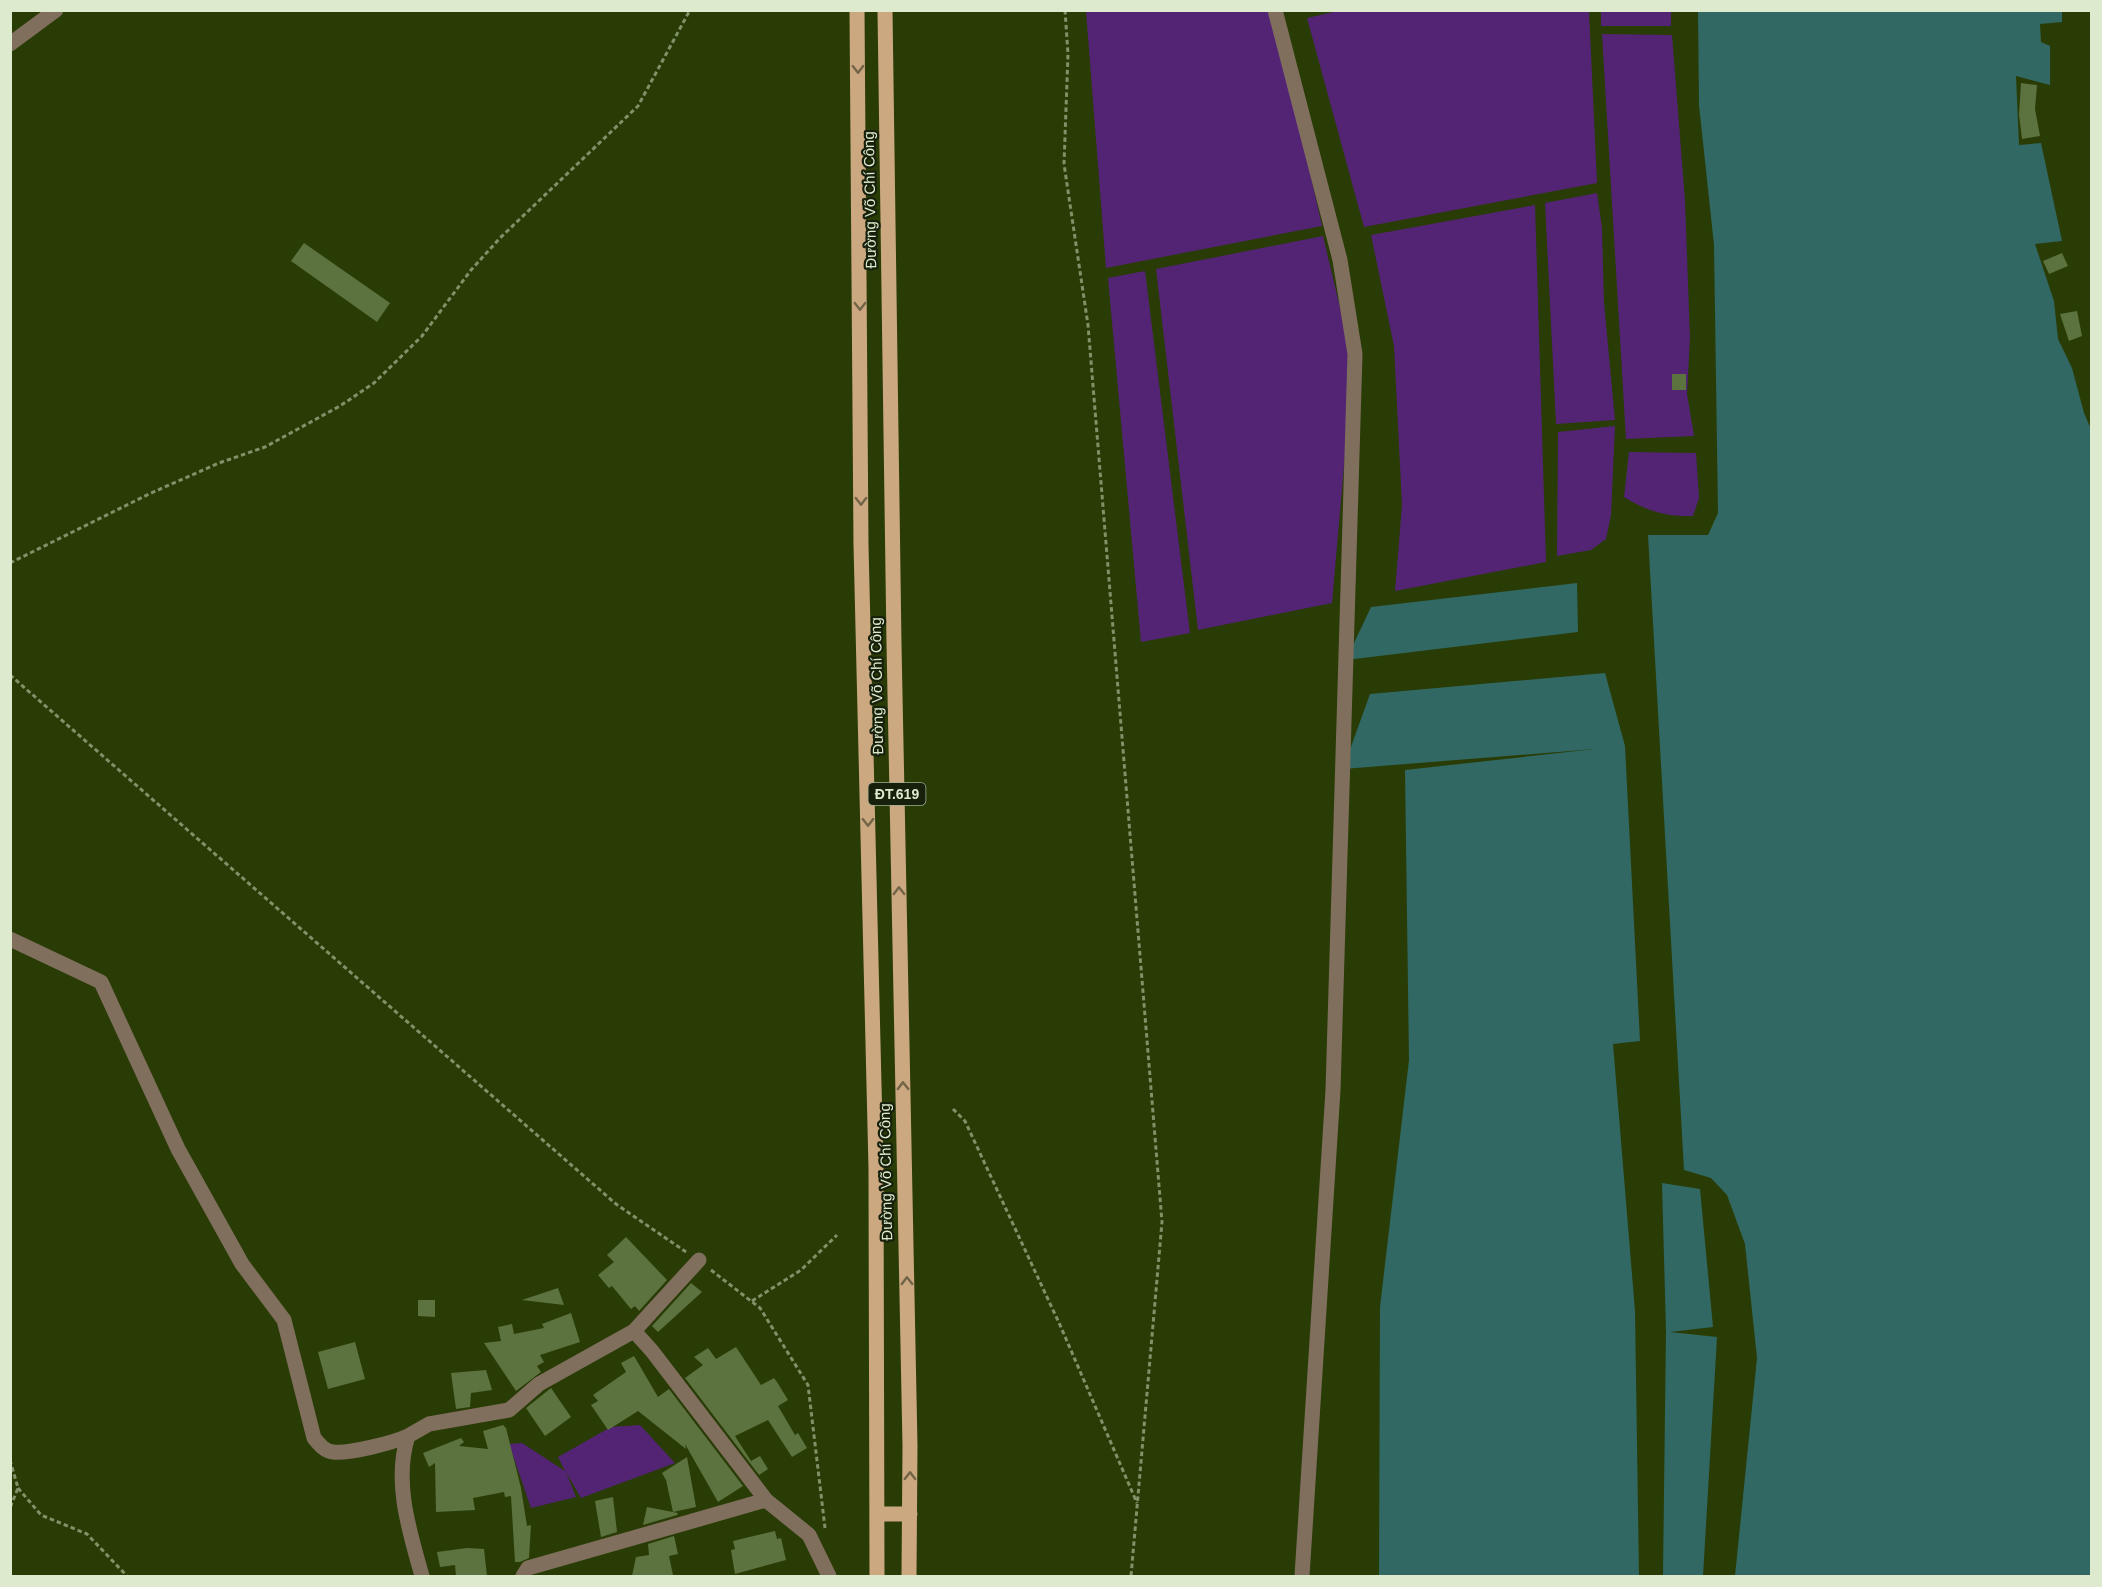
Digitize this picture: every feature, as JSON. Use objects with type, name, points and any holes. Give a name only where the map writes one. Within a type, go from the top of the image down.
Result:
[{"type":"main road","name":"Đường Võ Chí Công","points":[[857,10],[861,545],[876,1168],[877,1576]]},
{"type":"main road","name":"Đường Võ Chí Công","points":[[885,10],[910,1514],[909,1576]]},
{"type":"main road","points":[[877,1514],[910,1514]]},
{"type":"street","points":[[10,44],[56,10]]},
{"type":"street","points":[[1275,10],[1340,260],[1355,354],[1333,1090],[1302,1576]]},
{"type":"street","points":[[10,939],[101,982],[178,1149],[242,1264],[284,1320],[314,1438],[322,1448],[332,1452],[392,1443],[429,1424],[509,1410],[539,1384],[634,1331],[699,1260]]},
{"type":"street","points":[[634,1331],[652,1351],[766,1500],[809,1534],[829,1576]]},
{"type":"street","points":[[408,1436],[404,1449],[403,1492],[409,1528],[422,1576]]},
{"type":"street","points":[[523,1576],[528,1568],[766,1500]]},
{"type":"path","points":[[10,563],[193,474],[265,447],[340,406],[374,383],[422,336],[471,270],[500,238],[638,106],[690,10]]},
{"type":"path","points":[[1065,10],[1068,54],[1064,164],[1088,325],[1162,1222],[1131,1576]]},
{"type":"path","points":[[10,675],[616,1204],[699,1260],[752,1301],[777,1333],[808,1385],[826,1537]]},
{"type":"path","points":[[953,1109],[965,1121],[1060,1325],[1138,1506]]},
{"type":"path","points":[[752,1301],[801,1270],[837,1235]]},
{"type":"path","points":[[10,1460],[18,1488],[42,1515],[87,1534],[127,1576]]},
{"type":"path","points":[[10,1508],[18,1488]]},
{"type":"shaded area","points":[[1086,11],[1273,11],[1322,226],[1106,268]]},
{"type":"shaded area","points":[[1338,11],[1589,11],[1597,183],[1364,227],[1307,18]]},
{"type":"shaded area","points":[[1601,11],[1671,11],[1671,26],[1601,26]]},
{"type":"shaded area","points":[[1602,34],[1672,35],[1685,201],[1690,338],[1687,394],[1694,436],[1626,439]]},
{"type":"shaded area","points":[[1597,193],[1602,228],[1604,303],[1615,420],[1556,424],[1545,203]]},
{"type":"shaded area","points":[[1535,205],[1546,562],[1395,591],[1402,505],[1394,346],[1371,235]]},
{"type":"shaded area","points":[[1323,236],[1353,363],[1332,603],[1198,630],[1156,269]]},
{"type":"shaded area","points":[[1145,271],[1190,633],[1141,642],[1108,278]]},
{"type":"shaded area","points":[[1615,426],[1611,515],[1606,539],[1591,550],[1557,556],[1558,432]]},
{"type":"shaded area","points":[[1629,452],[1696,453],[1699,498],[1693,516],[1657,512],[1624,497]]},
{"type":"shaded area","points":[[640,1425],[675,1463],[581,1498],[566,1472],[576,1497],[531,1508],[509,1444],[522,1443],[565,1471],[558,1457],[611,1427]]},
{"type":"water","points":[[1698,11],[2062,11],[2062,22],[2040,24],[2041,42],[2050,46],[2050,85],[2016,76],[2019,145],[2041,143],[2062,241],[2035,244],[2054,301],[2058,339],[2072,368],[2084,413],[2091,429],[2091,1576],[1735,1576],[1757,1358],[1745,1244],[1727,1195],[1711,1178],[1684,1170],[1648,535],[1708,535],[1718,513],[1714,245],[1699,105]]},
{"type":"water","points":[[1577,583],[1578,632],[1346,660],[1371,607]]},
{"type":"water","points":[[1605,673],[1625,746],[1640,1041],[1613,1044],[1635,1311],[1639,1576],[1379,1576],[1380,1307],[1409,1060],[1405,770],[1595,749],[1343,769],[1370,694]]},
{"type":"water","points":[[1662,1183],[1700,1189],[1713,1327],[1670,1332],[1717,1337],[1703,1576],[1663,1576],[1666,1331]]},
{"type":"building","points":[[2021,83],[2037,85],[2035,109],[2040,136],[2022,139],[2019,115]]},
{"type":"building","points":[[304,243],[390,303],[377,322],[291,261]]},
{"type":"building","points":[[2062,253],[2068,266],[2049,274],[2043,261]]},
{"type":"building","points":[[2077,311],[2082,336],[2069,341],[2060,314]]},
{"type":"building","points":[[1672,374],[1686,374],[1686,390],[1672,390]]},
{"type":"building","points":[[626,1237],[667,1280],[639,1311],[635,1306],[631,1309],[612,1286],[609,1288],[598,1275],[614,1262],[607,1255]]},
{"type":"building","points":[[691,1283],[702,1292],[658,1332],[652,1326]]},
{"type":"building","points":[[558,1288],[564,1305],[522,1300]]},
{"type":"building","points":[[418,1300],[435,1300],[435,1317],[418,1316]]},
{"type":"building","points":[[571,1313],[580,1342],[540,1355],[544,1362],[537,1366],[541,1372],[516,1391],[484,1343],[501,1341],[498,1327],[512,1324],[514,1334],[544,1328],[542,1324]]},
{"type":"building","points":[[355,1342],[365,1379],[328,1389],[318,1352]]},
{"type":"building","points":[[736,1347],[761,1385],[774,1378],[777,1382],[788,1400],[778,1406],[795,1435],[798,1433],[807,1448],[792,1457],[768,1420],[735,1436],[751,1461],[760,1456],[768,1469],[759,1475],[685,1378],[703,1365],[694,1357],[708,1348],[716,1359]]},
{"type":"building","points":[[634,1356],[658,1397],[669,1389],[743,1486],[718,1502],[685,1444],[686,1449],[638,1411],[608,1430],[591,1405],[598,1401],[593,1395],[626,1372],[621,1363]]},
{"type":"building","points":[[486,1370],[492,1390],[471,1393],[470,1407],[456,1409],[451,1373]]},
{"type":"building","points":[[551,1388],[571,1417],[545,1436],[526,1408]]},
{"type":"building","points":[[503,1425],[506,1428],[521,1488],[527,1526],[531,1525],[529,1558],[520,1562],[515,1562],[511,1496],[505,1497],[504,1492],[473,1498],[475,1510],[436,1512],[435,1463],[429,1467],[423,1453],[461,1438],[464,1442],[459,1446],[488,1449],[483,1431]]},
{"type":"building","points":[[687,1457],[696,1507],[673,1512],[666,1480],[662,1473]]},
{"type":"building","points":[[613,1497],[617,1532],[601,1537],[595,1501]]},
{"type":"building","points":[[647,1507],[678,1513],[643,1525]]},
{"type":"building","points":[[775,1531],[777,1539],[781,1538],[786,1560],[735,1574],[731,1550],[735,1549],[733,1541]]},
{"type":"building","points":[[674,1536],[678,1554],[669,1556],[673,1575],[632,1576],[636,1557],[649,1555],[648,1544]]},
{"type":"building","points":[[467,1548],[484,1549],[487,1576],[456,1576],[455,1565],[440,1567],[437,1552]]}]
